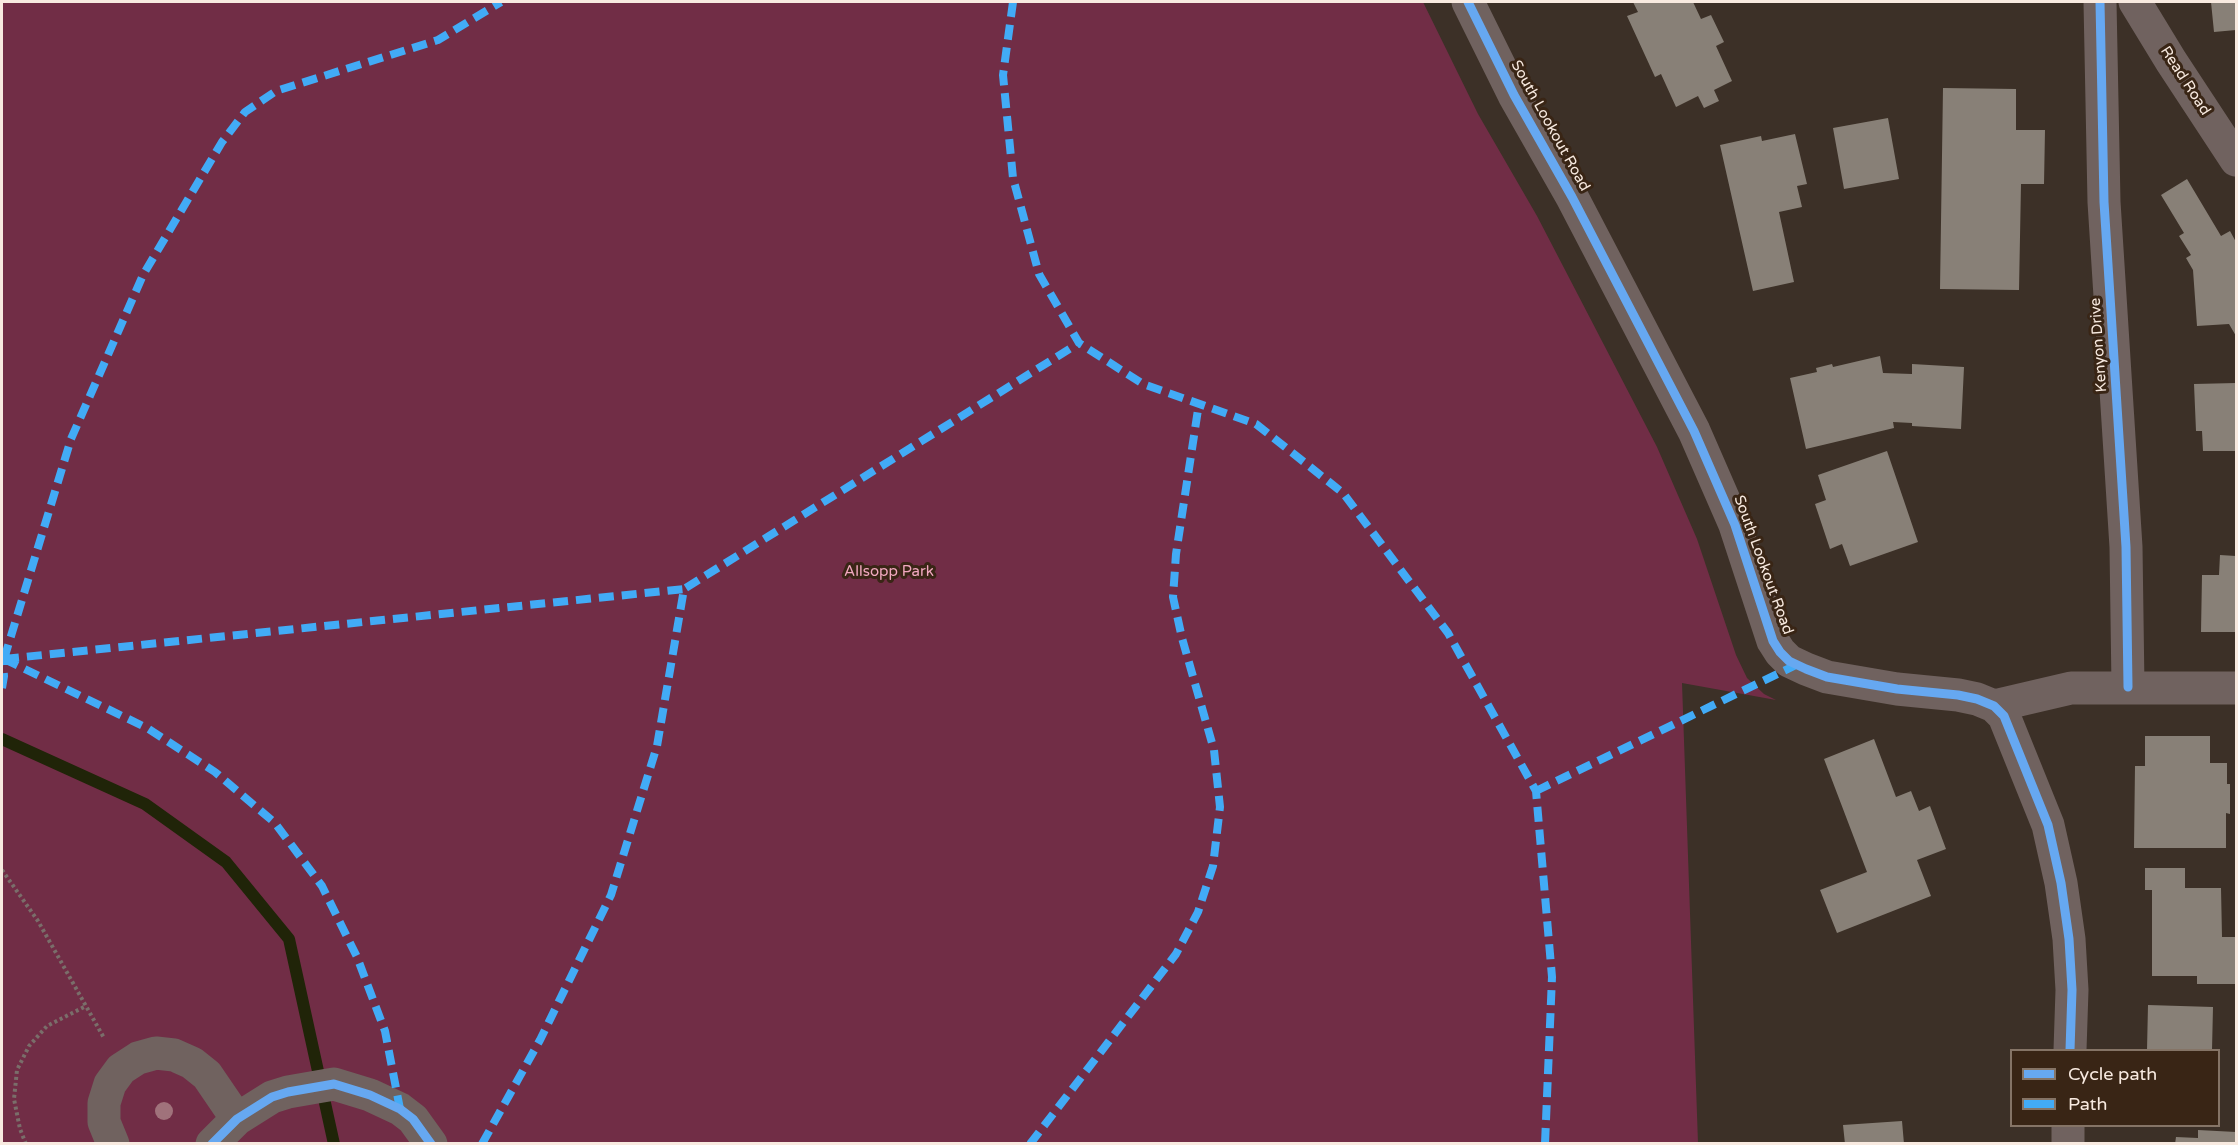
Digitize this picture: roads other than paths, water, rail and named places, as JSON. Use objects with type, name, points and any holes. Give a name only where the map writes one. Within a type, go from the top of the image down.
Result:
[{"type":"street","name":"South Lookout Road","points":[[1468,2],[1514,95],[1572,197],[1694,431],[1735,525],[1773,641],[1780,652],[1789,661],[1827,677],[1897,689],[1958,694],[1994,706]]},
{"type":"street","name":"Kenyon Drive","points":[[2100,2],[2104,202],[2126,547],[2128,687]]},
{"type":"street","name":"Read Road","points":[[2135,2],[2236,160]]},
{"type":"street","points":[[1994,706],[2071,688],[2236,688]]},
{"type":"street","points":[[1994,706],[2004,716],[2048,825],[2069,939],[2072,990],[2070,1049]]},
{"type":"street","points":[[113,1143],[104,1122],[104,1103],[110,1084],[121,1069],[138,1058],[156,1053],[174,1055],[192,1062],[207,1075],[237,1119]]},
{"type":"street","points":[[212,1143],[237,1119],[272,1097],[319,1087],[370,1095],[400,1109],[413,1119],[431,1143]]},
{"type":"street","points":[[2068,1127],[2068,1143]]},
{"type":"waterway","points":[[2,739],[145,804],[226,862],[289,939],[334,1144]]},
{"type":"park label","name":"Allsopp Park","points":[[889,572]]}]
